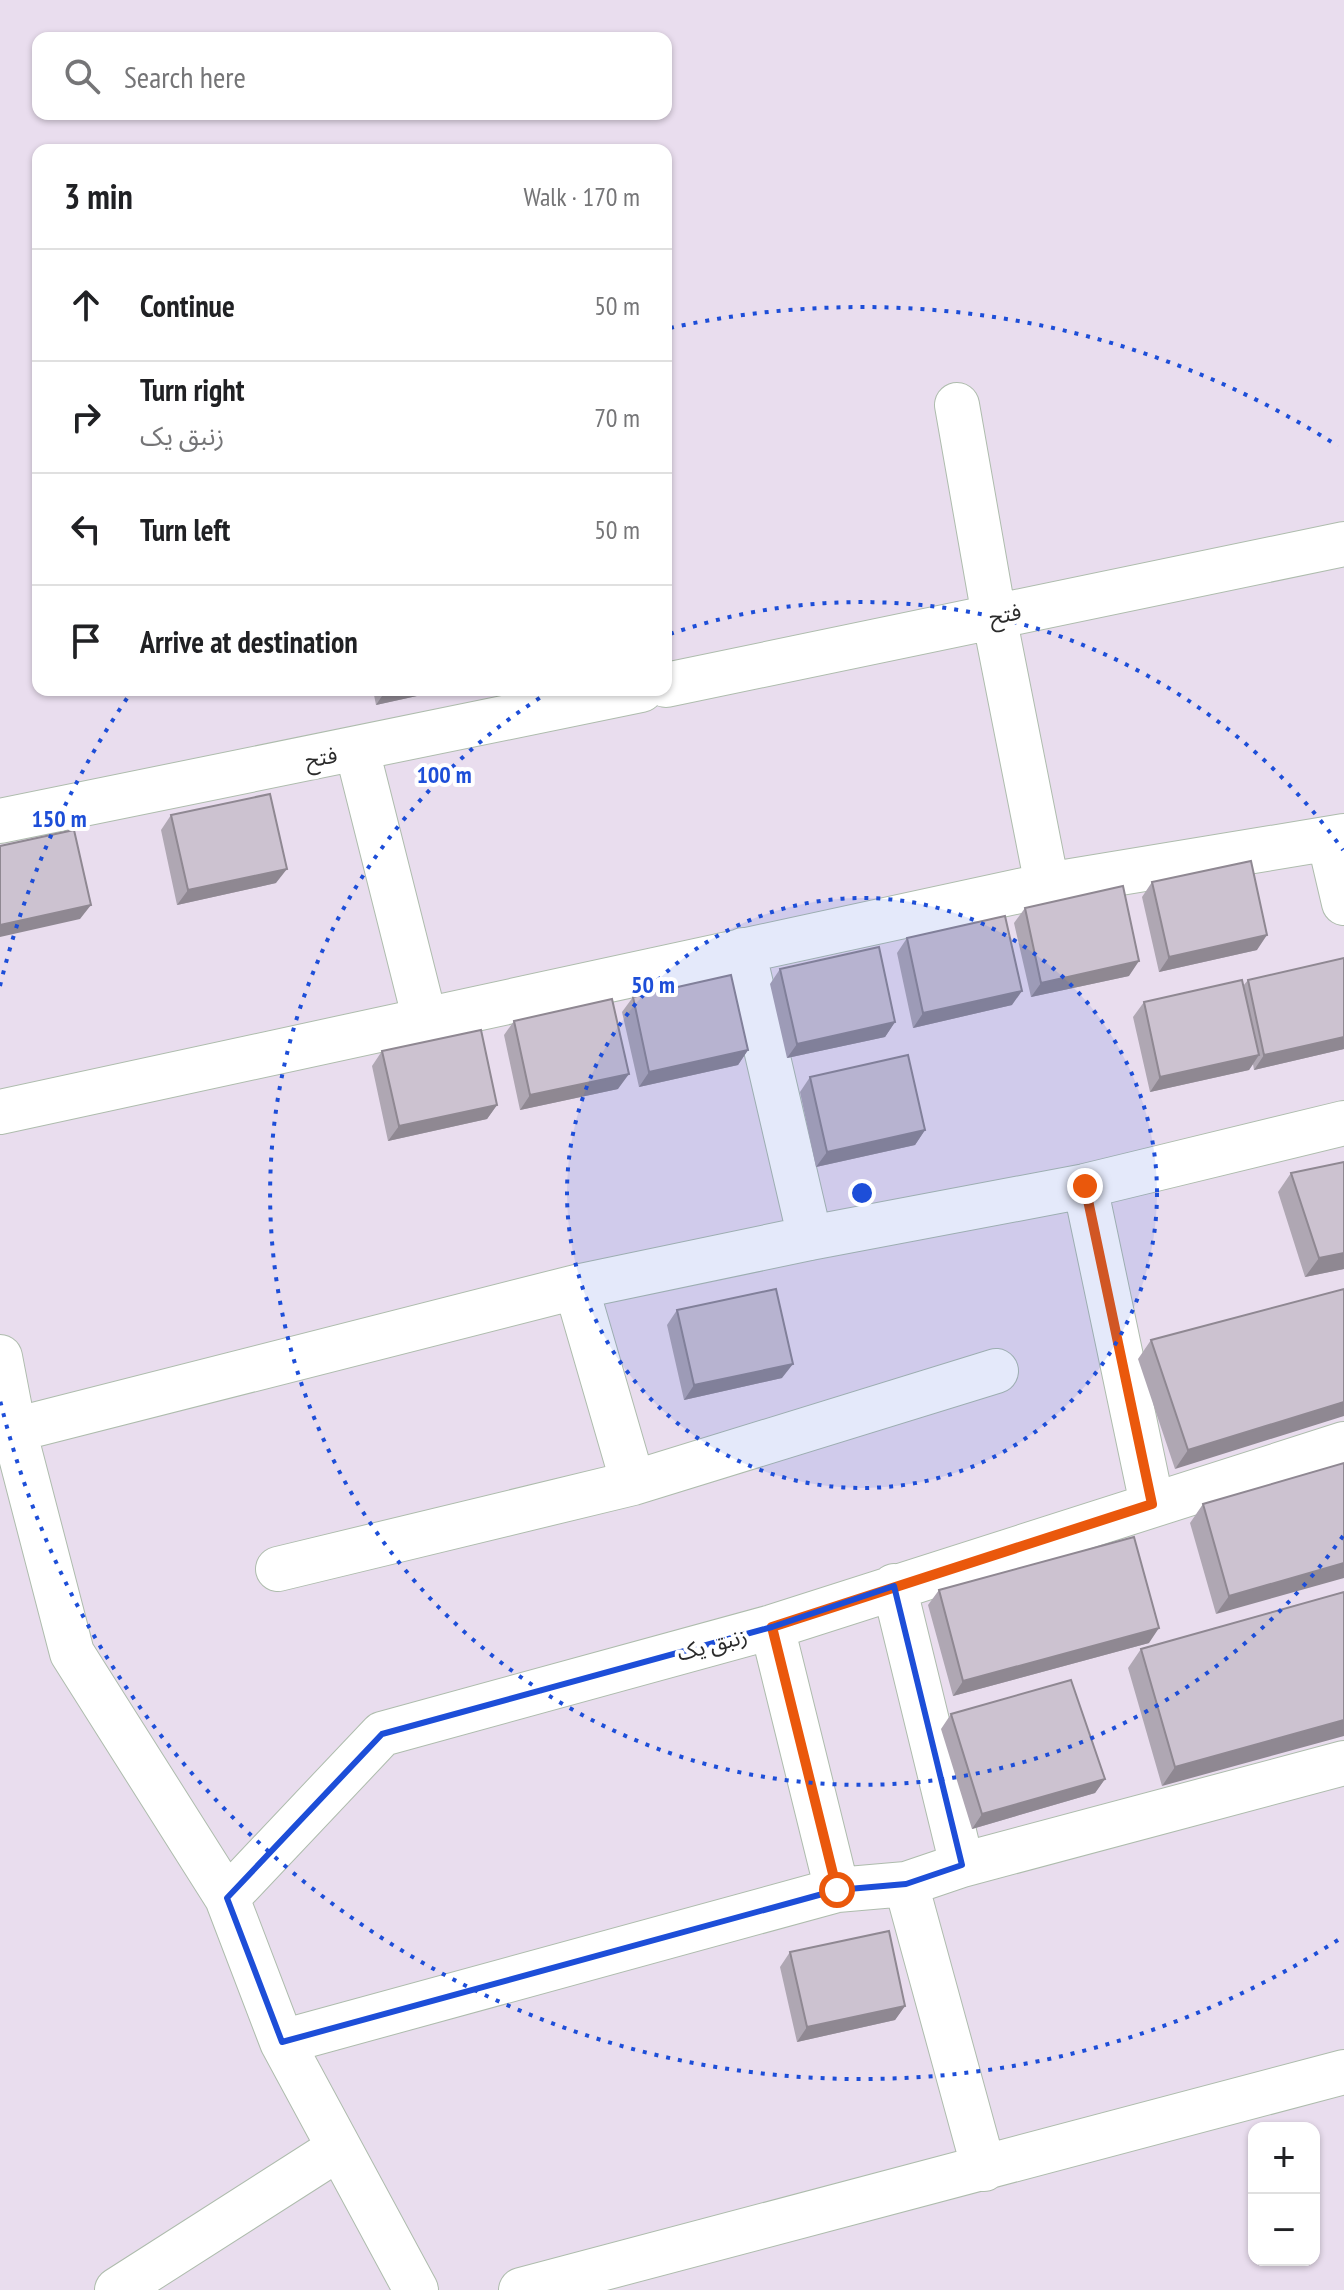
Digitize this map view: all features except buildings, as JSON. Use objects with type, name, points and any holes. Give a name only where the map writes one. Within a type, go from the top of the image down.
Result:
[{"type":"street","points":[[957,405],[994,616],[1047,885]]},
{"type":"street","name":"فتح","points":[[672,684],[1344,544]]},
{"type":"street","name":"فتح","points":[[0,821],[613,696]]},
{"type":"street","points":[[357,750],[425,1020]]},
{"type":"street","points":[[0,1112],[1047,885],[1336,837],[1344,903]]},
{"type":"street","points":[[743,950],[810,1238]]},
{"type":"street","points":[[7,1434],[576,1287],[810,1238],[1085,1186],[1344,1123]]},
{"type":"street","points":[[1085,1186],[1152,1504]]},
{"type":"street","points":[[576,1287],[633,1483]]},
{"type":"street","points":[[0,1357],[7,1434],[72,1653],[227,1898],[282,2042],[415,2290]]},
{"type":"street","points":[[278,1569],[633,1483],[996,1371]]},
{"type":"street","name":"زنبق یک","points":[[227,1898],[382,1734],[772,1627],[1344,1444]]},
{"type":"street","points":[[894,1586],[962,1865]]},
{"type":"street","points":[[772,1627],[837,1890]]},
{"type":"street","points":[[282,2042],[837,1890],[906,1884],[962,1865],[1344,1763]]},
{"type":"street","points":[[906,1884],[984,2169]]},
{"type":"street","points":[[521,2290],[1344,2072]]},
{"type":"street","points":[[117,2290],[339,2148]]},
{"type":"highlighted area","points":[[894,1586],[962,1865],[906,1884],[837,1890],[282,2042],[227,1898],[382,1734],[772,1627]]},
{"type":"route","points":[[837,1890],[772,1627],[1152,1504],[1085,1186]]}]
